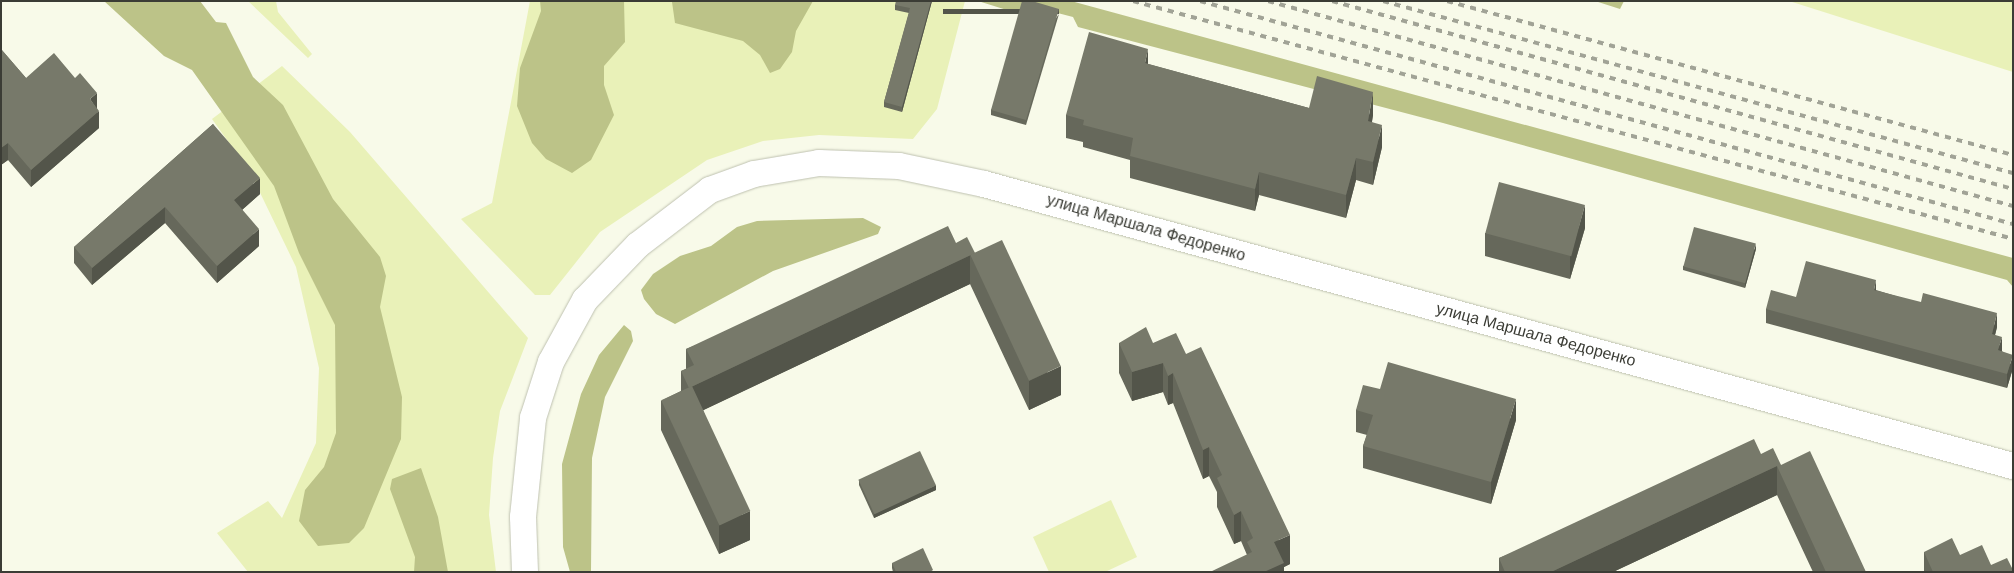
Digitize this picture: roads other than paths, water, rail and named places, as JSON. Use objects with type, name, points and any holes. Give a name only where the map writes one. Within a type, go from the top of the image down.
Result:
[{"type":"street","name":"улица Маршала Федоренко","points":[[525,572],[523,517],[533,418],[551,362],[585,300],[638,244],[696,198],[754,174],[819,163],[900,166],[991,185],[2013,466]]},
{"type":"railway","points":[[1133,1],[2013,239]]},
{"type":"railway","points":[[1200,1],[2013,224]]},
{"type":"railway","points":[[1268,1],[2013,206]]},
{"type":"railway","points":[[1332,1],[2013,189]]},
{"type":"railway","points":[[1383,1],[2013,173]]},
{"type":"railway","points":[[1447,1],[2013,155]]}]
